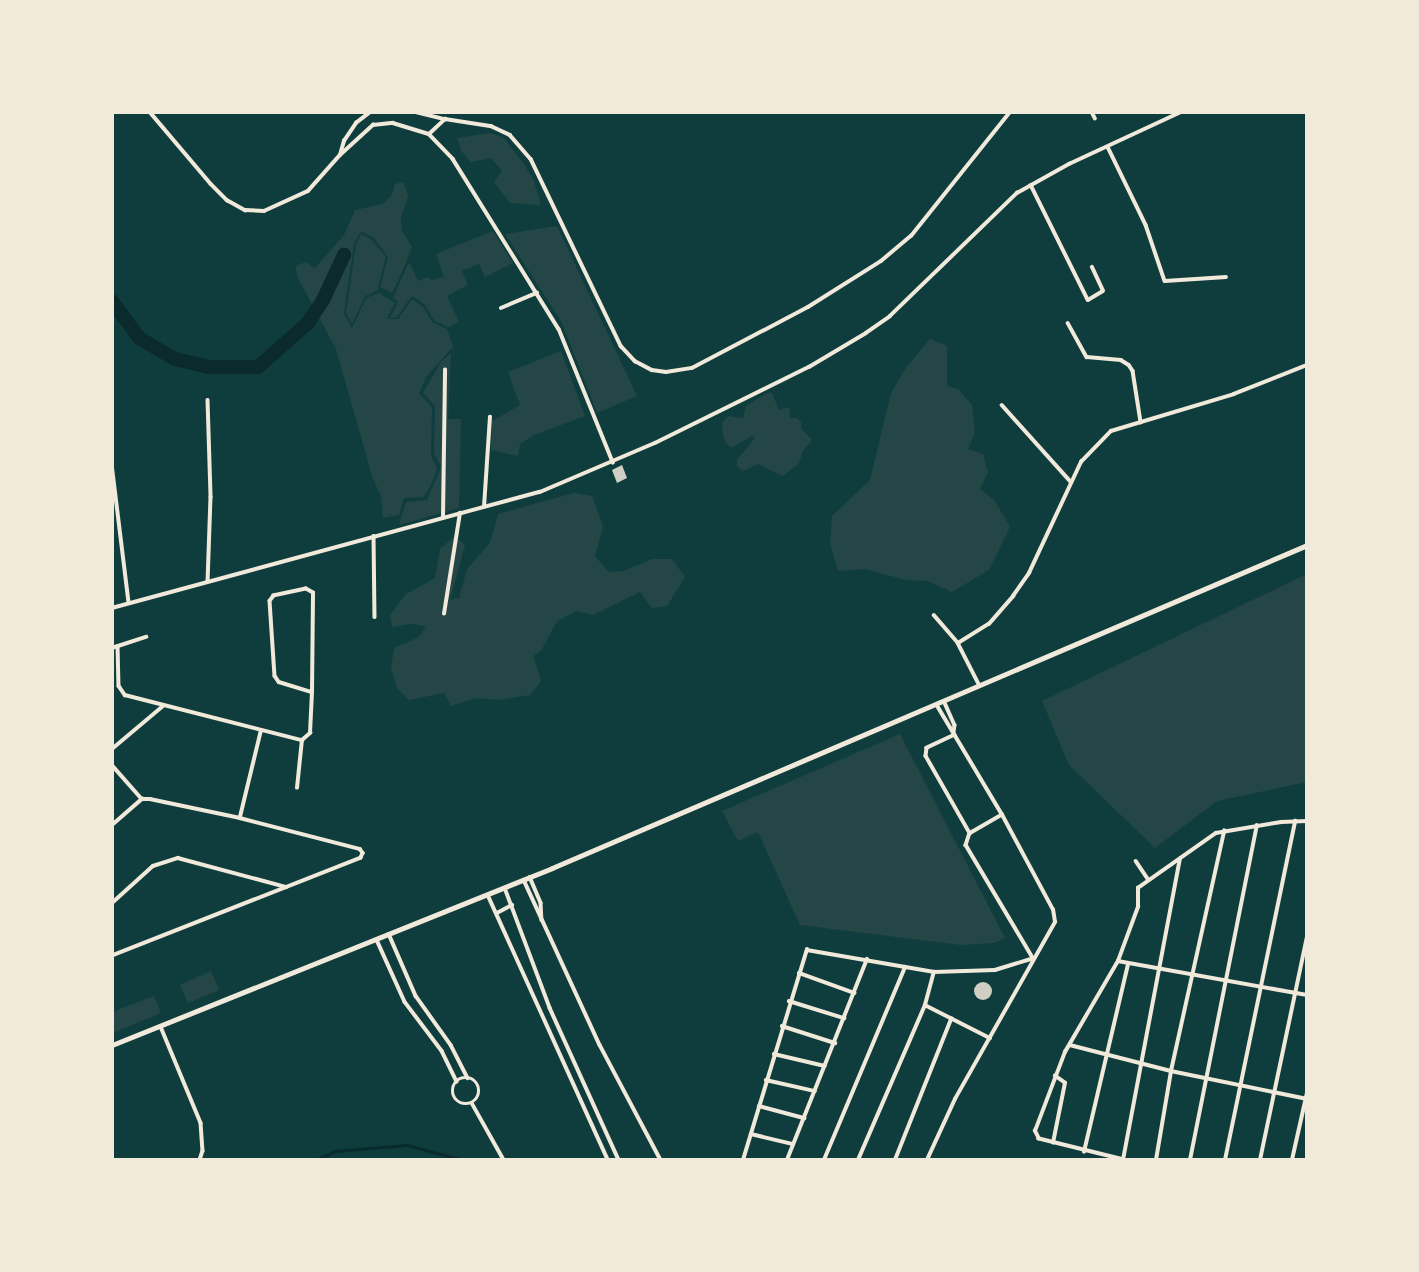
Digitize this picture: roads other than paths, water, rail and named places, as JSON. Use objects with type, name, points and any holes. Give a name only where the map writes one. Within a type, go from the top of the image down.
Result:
[{"type":"highway","points":[[112,1045],[527,879],[937,706],[1307,545]]},
{"type":"street","points":[[150,112],[211,184],[244,210],[264,211],[308,191],[340,155],[373,125],[393,123],[429,134],[453,159],[559,329],[613,463]]},
{"type":"street","points":[[340,155],[350,132],[370,112]]},
{"type":"street","points":[[416,112],[491,126],[510,135],[531,159],[621,346],[635,361],[652,370],[667,372],[692,368],[808,307],[881,261],[911,236],[1010,112]]},
{"type":"street","points":[[1093,112],[1095,118]]},
{"type":"street","points":[[112,608],[540,492],[613,463],[809,366],[866,333],[890,316],[992,214],[1031,185],[1181,112]]},
{"type":"street","points":[[429,134],[445,119]]},
{"type":"street","points":[[1108,147],[1146,225],[1165,281],[1226,277]]},
{"type":"street","points":[[1031,185],[1088,300],[1103,291],[1092,267]]},
{"type":"street","points":[[501,308],[537,293]]},
{"type":"street","points":[[1068,323],[1087,356],[1121,360],[1129,365],[1133,371],[1141,422]]},
{"type":"street","points":[[958,643],[989,624],[1013,596],[1029,573],[1071,482],[1087,455],[1111,431],[1234,394],[1307,365]]},
{"type":"street","points":[[443,517],[445,370]]},
{"type":"street","points":[[208,400],[211,497],[208,581]]},
{"type":"street","points":[[1002,405],[1071,482]]},
{"type":"street","points":[[484,507],[490,417]]},
{"type":"street","points":[[112,464],[129,603]]},
{"type":"street","points":[[444,614],[460,513]]},
{"type":"street","points":[[374,536],[375,617]]},
{"type":"street","points":[[297,788],[302,740],[310,733],[312,692],[313,593],[306,589],[274,596],[270,601],[275,676],[279,682],[312,692]]},
{"type":"street","points":[[934,615],[958,643],[980,686]]},
{"type":"street","points":[[112,648],[146,637]]},
{"type":"street","points":[[118,646],[122,691],[163,706],[302,740]]},
{"type":"street","points":[[945,702],[955,725],[955,734]]},
{"type":"street","points":[[112,749],[163,706]]},
{"type":"street","points":[[927,1160],[955,1099],[1032,958],[1055,922],[1055,915],[1002,815],[955,734],[947,728],[937,706]]},
{"type":"street","points":[[240,818],[261,730]]},
{"type":"street","points":[[955,734],[927,748],[926,756],[970,832]]},
{"type":"street","points":[[112,765],[142,799],[240,818],[360,849],[363,853],[361,858],[112,957]]},
{"type":"street","points":[[112,825],[142,799]]},
{"type":"street","points":[[1002,815],[970,832],[965,845],[1032,958]]},
{"type":"street","points":[[1225,1160],[1295,821]]},
{"type":"street","points":[[1181,858],[1160,971],[1139,1062],[1123,1160],[1039,1139],[1035,1131],[1055,1076],[1069,1045],[1118,961],[1138,906],[1138,888],[1148,879],[1181,858],[1224,831],[1307,821]]},
{"type":"street","points":[[1190,1160],[1257,827]]},
{"type":"street","points":[[1156,1160],[1171,1071],[1224,831]]},
{"type":"street","points":[[112,903],[153,866],[178,858],[288,887]]},
{"type":"street","points":[[1136,861],[1148,879]]},
{"type":"street","points":[[527,879],[542,922],[600,1045],[661,1160]]},
{"type":"street","points":[[505,888],[550,1008],[619,1160]]},
{"type":"street","points":[[488,895],[608,1160]]},
{"type":"street","points":[[497,913],[512,905]]},
{"type":"street","points":[[389,934],[416,996],[451,1045],[468,1078],[476,1083],[479,1091],[471,1103],[462,1104],[453,1091],[457,1082],[468,1078]]},
{"type":"street","points":[[1260,1160],[1307,937]]},
{"type":"street","points":[[377,940],[405,1002],[442,1051],[457,1082]]},
{"type":"street","points":[[744,1160],[789,1001],[807,950],[867,958],[934,972],[995,970],[1032,958]]},
{"type":"street","points":[[787,1160],[867,958]]},
{"type":"street","points":[[1118,961],[1160,971],[1307,995]]},
{"type":"street","points":[[1084,1152],[1128,964]]},
{"type":"street","points":[[824,1160],[905,967]]},
{"type":"street","points":[[799,972],[855,993]]},
{"type":"street","points":[[858,1160],[925,1005],[934,972]]},
{"type":"street","points":[[405,1002],[416,996]]},
{"type":"street","points":[[789,1001],[844,1018]]},
{"type":"street","points":[[925,1005],[990,1038]]},
{"type":"street","points":[[895,1160],[951,1019]]},
{"type":"street","points":[[782,1026],[835,1043]]},
{"type":"street","points":[[161,1027],[201,1123],[203,1151],[200,1160]]},
{"type":"street","points":[[1069,1045],[1171,1071],[1306,1099]]},
{"type":"street","points":[[774,1054],[825,1066]]},
{"type":"street","points":[[1053,1143],[1065,1083],[1055,1076]]},
{"type":"street","points":[[766,1080],[815,1091]]},
{"type":"street","points":[[1293,1160],[1307,1093]]},
{"type":"street","points":[[471,1103],[504,1160]]},
{"type":"street","points":[[759,1106],[804,1118]]},
{"type":"street","points":[[750,1134],[793,1144]]},
{"type":"waterway","points":[[112,301],[139,338],[175,359],[210,367],[258,367],[307,324],[323,300],[344,255]]},
{"type":"waterway","points":[[316,1160],[335,1151],[407,1145],[464,1160]]}]
